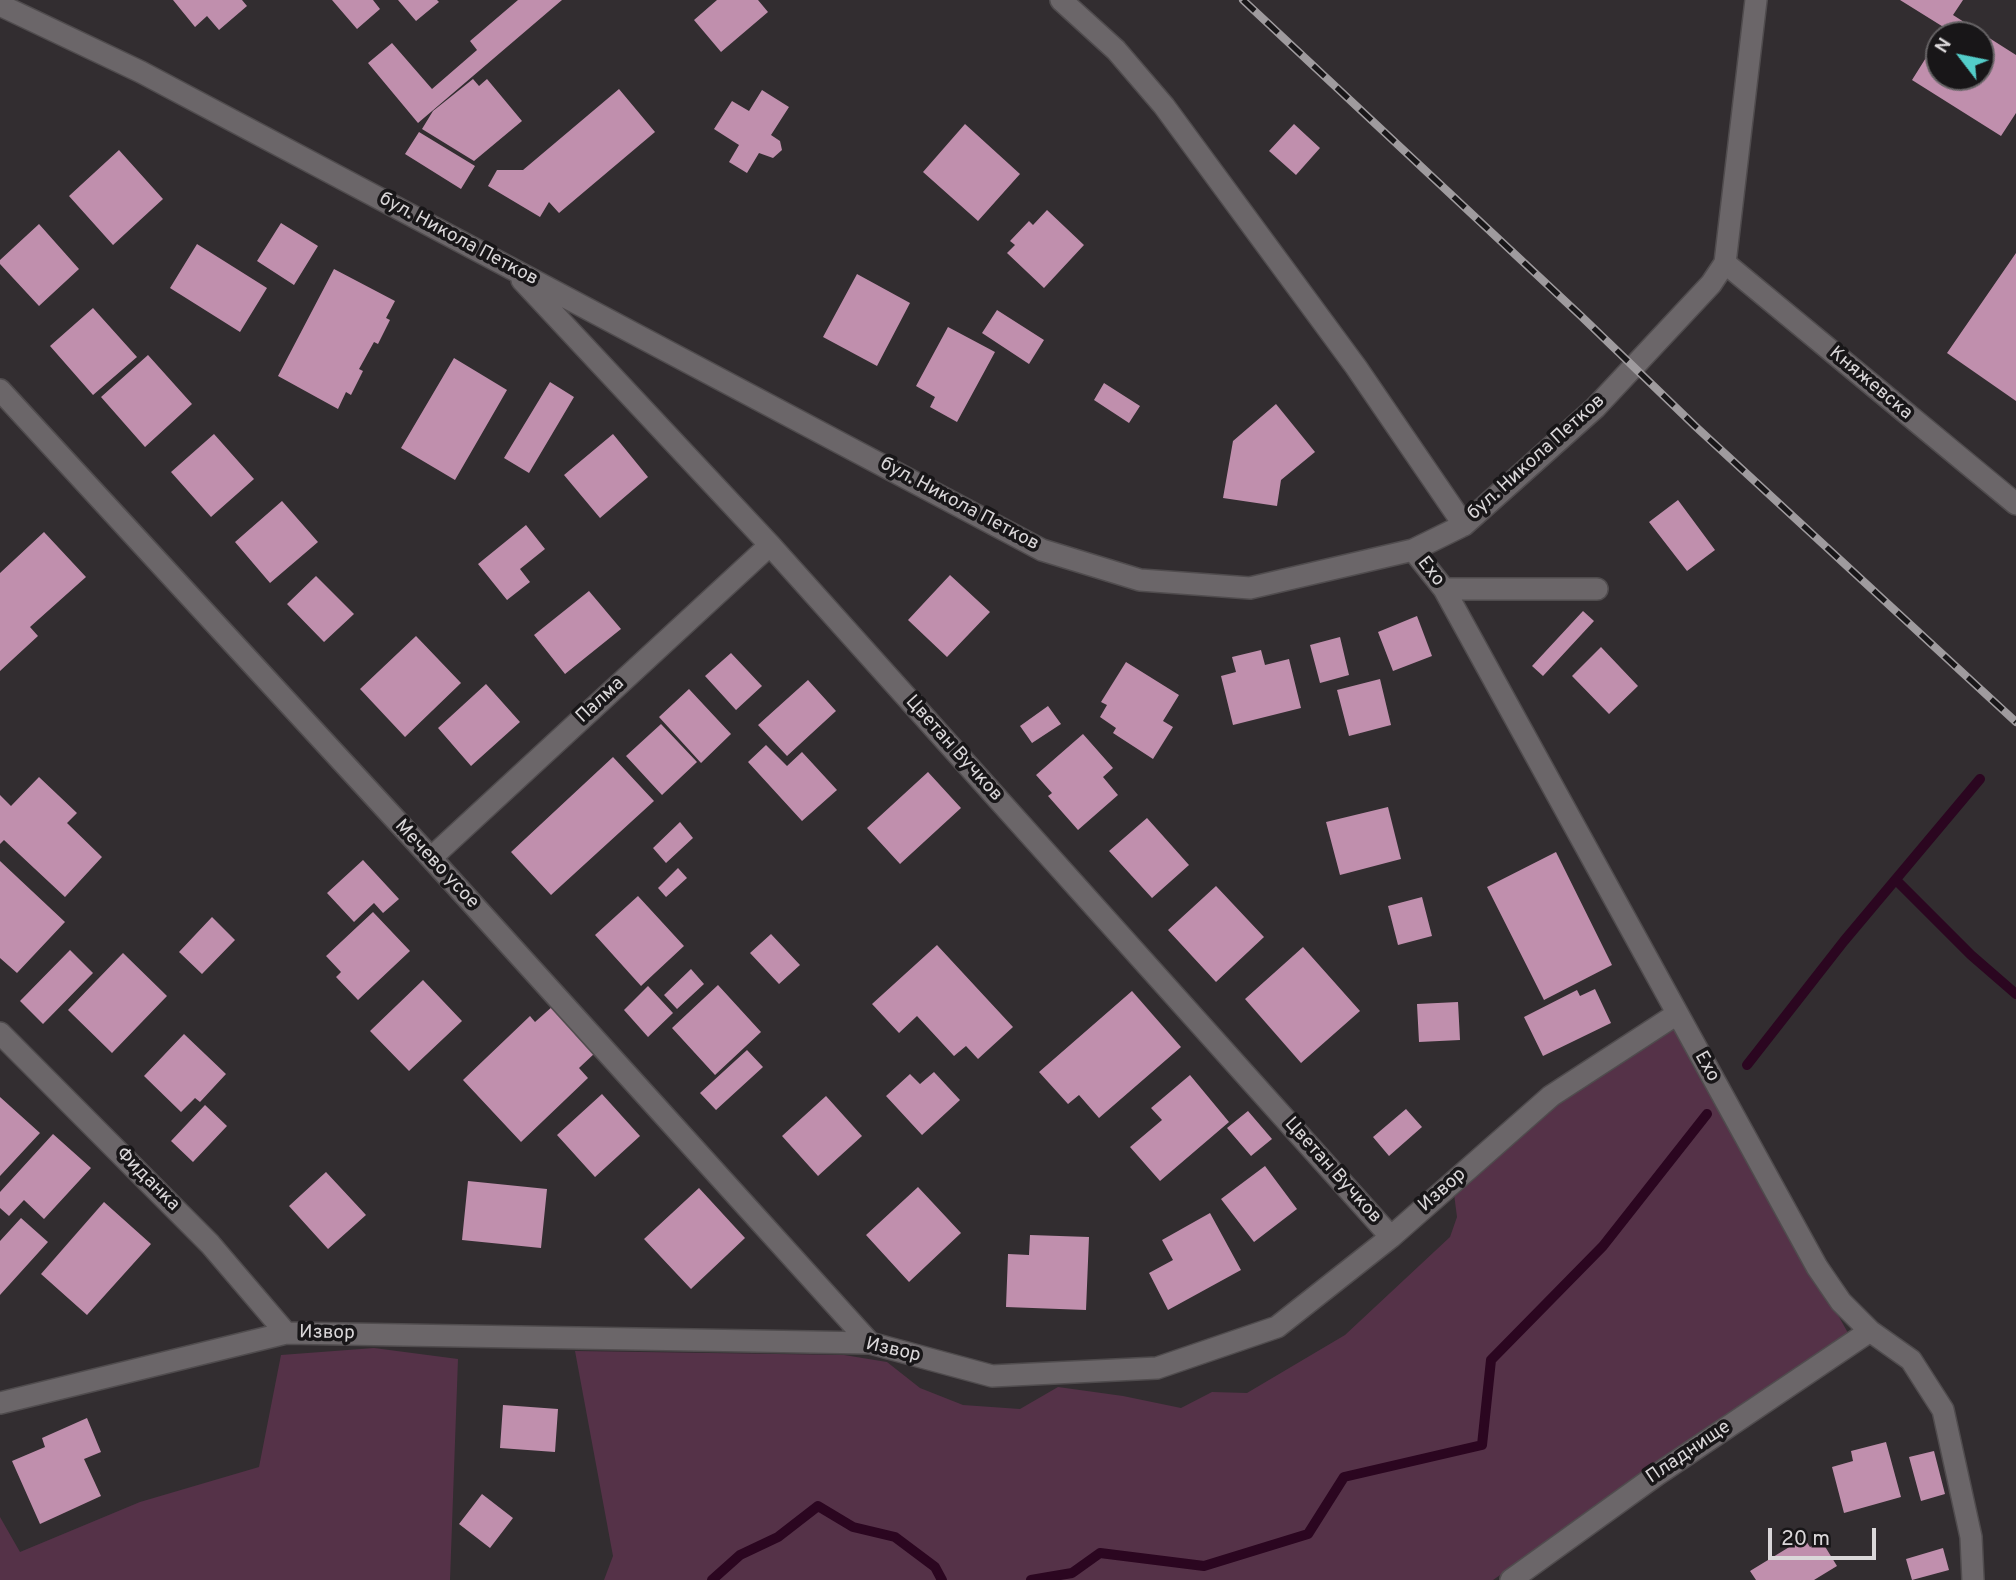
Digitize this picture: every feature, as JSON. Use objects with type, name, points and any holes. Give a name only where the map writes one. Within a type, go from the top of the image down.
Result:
[{"type":"street","points":[[1061,0],[1116,50],[1164,106],[1356,367],[1464,525]]},
{"type":"street","name":"бул. Никола Петков","points":[[0,5],[141,72],[1017,537],[1054,553],[1140,579],[1250,588],[1412,550],[1464,525],[1595,408],[1702,294],[1725,263],[1756,0]]},
{"type":"street","name":"Княжевска","points":[[1725,263],[2016,504]]},
{"type":"street","name":"Цветан Вучков","points":[[509,266],[770,545],[1391,1237]]},
{"type":"street","name":"Мечево усое","points":[[0,390],[431,858],[870,1343]]},
{"type":"street","name":"Палма","points":[[431,858],[770,545]]},
{"type":"street","name":"Ехо","points":[[1412,550],[1444,589],[1817,1267],[1841,1302],[1870,1331],[1911,1360],[1943,1410],[1971,1537],[1973,1580]]},
{"type":"street","points":[[1444,589],[1597,589]]},
{"type":"street","name":"Извор","points":[[0,1403],[286,1334],[870,1343],[992,1376],[1157,1368],[1277,1326],[1391,1237],[1551,1096],[1677,1014]]},
{"type":"street","name":"Фиданка","points":[[0,1033],[210,1244],[286,1334]]},
{"type":"street","name":"Пладнище","points":[[1511,1580],[1658,1474],[1870,1331]]},
{"type":"shaded area","points":[[1674,1020],[1848,1333],[1493,1580],[604,1580],[613,1556],[575,1351],[844,1355],[887,1362],[920,1388],[963,1405],[1020,1409],[1058,1387],[1181,1408],[1212,1392],[1247,1393],[1345,1335],[1450,1237],[1457,1217],[1453,1186],[1554,1098]]},
{"type":"shaded area","points":[[374,1348],[458,1359],[450,1580],[0,1580],[0,1517],[20,1552],[140,1502],[259,1467],[281,1355]]},
{"type":"building","points":[[173,0],[242,0],[247,6],[219,30],[207,16],[195,27]]},
{"type":"building","points":[[332,0],[373,0],[380,9],[357,29]]},
{"type":"building","points":[[398,0],[437,0],[439,2],[416,21]]},
{"type":"building","points":[[518,0],[562,0],[418,123],[368,63],[392,43],[432,89],[477,50],[470,41]]},
{"type":"building","points":[[717,0],[758,0],[768,12],[721,52],[694,20]]},
{"type":"building","points":[[1900,0],[1963,0],[1953,15],[1962,21],[1934,21]]},
{"type":"building","points":[[1995,42],[2016,55],[2016,113],[2001,136],[1929,91],[1995,91]]},
{"type":"building","points":[[1925,59],[1925,88],[1912,80]]},
{"type":"building","points":[[473,79],[479,86],[487,79],[522,121],[474,161],[422,129],[433,111]]},
{"type":"building","points":[[619,89],[655,132],[559,213],[549,202],[540,217],[488,186],[497,170],[523,170]]},
{"type":"building","points":[[762,90],[789,107],[771,135],[780,141],[782,150],[773,158],[759,153],[747,173],[729,162],[739,145],[714,129],[732,101],[749,111]]},
{"type":"building","points":[[965,124],[1020,174],[978,221],[923,172]]},
{"type":"building","points":[[1294,124],[1320,148],[1296,175],[1269,151]]},
{"type":"building","points":[[419,132],[475,166],[461,189],[405,154]]},
{"type":"building","points":[[119,150],[163,199],[113,245],[69,196]]},
{"type":"building","points":[[1047,210],[1084,245],[1044,288],[1007,253],[1015,245],[1010,241],[1029,221],[1033,225]]},
{"type":"building","points":[[281,223],[318,246],[294,285],[257,261]]},
{"type":"building","points":[[39,224],[79,269],[39,306],[0,264],[0,260]]},
{"type":"building","points":[[197,244],[267,288],[240,332],[170,288]]},
{"type":"building","points":[[2016,253],[2016,401],[1947,353]]},
{"type":"building","points":[[334,269],[395,301],[386,318],[390,320],[378,344],[374,342],[359,369],[363,371],[351,395],[346,392],[338,409],[278,376]]},
{"type":"building","points":[[857,274],[910,303],[877,366],[823,337]]},
{"type":"building","points":[[93,308],[137,357],[93,395],[50,346]]},
{"type":"building","points":[[997,310],[1044,340],[1029,364],[982,333]]},
{"type":"building","points":[[948,327],[995,352],[957,422],[930,407],[935,397],[916,386]]},
{"type":"building","points":[[148,355],[192,404],[145,447],[101,397]]},
{"type":"building","points":[[454,358],[507,390],[455,480],[401,448]]},
{"type":"building","points":[[550,382],[574,397],[529,473],[504,458]]},
{"type":"building","points":[[1104,383],[1140,406],[1129,423],[1094,400]]},
{"type":"building","points":[[1276,404],[1315,452],[1281,480],[1277,506],[1223,498],[1233,441]]},
{"type":"building","points":[[214,434],[254,479],[211,517],[171,472]]},
{"type":"building","points":[[613,434],[648,477],[600,518],[564,475]]},
{"type":"building","points":[[1678,500],[1715,550],[1687,571],[1649,522]]},
{"type":"building","points":[[282,501],[318,542],[270,583],[235,542]]},
{"type":"building","points":[[526,525],[545,549],[520,569],[530,582],[507,600],[478,564]]},
{"type":"building","points":[[44,532],[86,577],[30,627],[38,636],[0,671],[0,573]]},
{"type":"building","points":[[950,575],[990,612],[947,657],[908,620]]},
{"type":"building","points":[[316,576],[354,614],[324,642],[287,604]]},
{"type":"building","points":[[589,591],[621,629],[565,674],[534,635]]},
{"type":"building","points":[[1583,611],[1594,621],[1543,676],[1532,666]]},
{"type":"building","points":[[1417,616],[1432,656],[1393,671],[1378,632]]},
{"type":"building","points":[[416,636],[461,683],[405,737],[360,689]]},
{"type":"building","points":[[1340,637],[1349,675],[1320,683],[1310,645]]},
{"type":"building","points":[[1601,647],[1638,686],[1609,714],[1572,676]]},
{"type":"building","points":[[1261,650],[1265,665],[1289,659],[1301,708],[1233,725],[1221,676],[1236,672],[1232,657]]},
{"type":"building","points":[[731,653],[762,686],[736,710],[705,676]]},
{"type":"building","points":[[1126,662],[1179,695],[1163,721],[1173,727],[1153,759],[1113,733],[1116,728],[1100,717],[1107,705],[1101,702]]},
{"type":"building","points":[[1380,679],[1391,725],[1349,736],[1337,690]]},
{"type":"building","points":[[808,680],[836,711],[787,756],[758,725]]},
{"type":"building","points":[[486,684],[520,722],[471,766],[438,728]]},
{"type":"building","points":[[689,689],[731,734],[701,763],[659,717]]},
{"type":"building","points":[[1048,706],[1061,724],[1032,743],[1020,726]]},
{"type":"building","points":[[661,724],[697,762],[662,795],[626,756]]},
{"type":"building","points":[[1083,734],[1113,768],[1103,777],[1118,795],[1078,830],[1048,796],[1052,793],[1036,775]]},
{"type":"building","points":[[766,745],[787,766],[802,752],[837,790],[802,821],[748,762]]},
{"type":"building","points":[[613,757],[654,801],[551,895],[511,852]]},
{"type":"building","points":[[928,772],[961,808],[900,864],[867,828]]},
{"type":"building","points":[[39,777],[77,813],[67,823],[102,857],[65,897],[4,840],[0,844],[0,795],[11,806]]},
{"type":"building","points":[[1388,807],[1401,859],[1340,875],[1326,822]]},
{"type":"building","points":[[1147,818],[1189,865],[1152,898],[1109,851]]},
{"type":"building","points":[[680,822],[693,838],[666,863],[653,848]]},
{"type":"building","points":[[1556,852],[1612,965],[1544,1000],[1487,887]]},
{"type":"building","points":[[363,860],[399,899],[383,913],[374,903],[354,922],[327,893]]},
{"type":"building","points":[[0,861],[65,922],[17,973],[0,958]]},
{"type":"building","points":[[678,868],[687,878],[666,897],[658,888]]},
{"type":"building","points":[[1216,886],[1264,937],[1216,982],[1168,930]]},
{"type":"building","points":[[638,896],[684,946],[641,986],[595,935]]},
{"type":"building","points":[[1422,897],[1432,936],[1398,945],[1388,906]]},
{"type":"building","points":[[373,912],[410,951],[358,1000],[336,977],[341,972],[326,956]]},
{"type":"building","points":[[212,917],[235,940],[202,974],[179,952]]},
{"type":"building","points":[[771,934],[800,965],[779,984],[750,953]]},
{"type":"building","points":[[937,945],[1013,1027],[978,1059],[966,1046],[954,1056],[917,1016],[899,1033],[872,1004]]},
{"type":"building","points":[[1303,947],[1360,1011],[1301,1063],[1245,999]]},
{"type":"building","points":[[70,950],[93,973],[43,1024],[20,1001]]},
{"type":"building","points":[[123,953],[167,996],[112,1053],[68,1010]]},
{"type":"building","points":[[691,969],[704,984],[677,1009],[664,995]]},
{"type":"building","points":[[423,980],[462,1021],[409,1071],[370,1031]]},
{"type":"building","points":[[718,985],[761,1032],[715,1075],[672,1028]]},
{"type":"building","points":[[648,986],[673,1013],[648,1037],[624,1010]]},
{"type":"building","points":[[1595,989],[1611,1023],[1543,1056],[1524,1017],[1577,990],[1580,996]]},
{"type":"building","points":[[1132,991],[1181,1047],[1099,1118],[1079,1095],[1068,1104],[1039,1072]]},
{"type":"building","points":[[1458,1002],[1460,1040],[1419,1042],[1417,1004]]},
{"type":"building","points":[[553,1006],[596,1052],[579,1068],[588,1078],[521,1142],[463,1080],[530,1016],[535,1022]]},
{"type":"building","points":[[184,1034],[226,1074],[200,1102],[195,1098],[181,1112],[144,1076]]},
{"type":"building","points":[[747,1050],[763,1067],[716,1110],[700,1093]]},
{"type":"building","points":[[934,1072],[960,1100],[922,1135],[886,1096],[910,1074],[920,1084]]},
{"type":"building","points":[[1190,1075],[1229,1122],[1160,1181],[1130,1147],[1162,1120],[1151,1108]]},
{"type":"building","points":[[602,1094],[640,1136],[595,1177],[557,1135]]},
{"type":"building","points":[[826,1096],[862,1136],[818,1176],[782,1136]]},
{"type":"building","points":[[0,1097],[40,1133],[0,1176]]},
{"type":"building","points":[[205,1105],[227,1126],[193,1162],[171,1141]]},
{"type":"building","points":[[1406,1109],[1422,1127],[1389,1156],[1373,1137]]},
{"type":"building","points":[[1248,1111],[1272,1139],[1251,1156],[1227,1128]]},
{"type":"building","points":[[53,1134],[91,1168],[44,1219],[24,1200],[9,1216],[0,1208],[0,1192]]},
{"type":"building","points":[[1265,1166],[1297,1209],[1254,1242],[1221,1199]]},
{"type":"building","points":[[326,1172],[366,1215],[328,1249],[289,1206]]},
{"type":"building","points":[[468,1181],[547,1189],[541,1248],[462,1240]]},
{"type":"building","points":[[918,1187],[961,1233],[909,1282],[866,1235]]},
{"type":"building","points":[[699,1188],[745,1238],[691,1289],[644,1239]]},
{"type":"building","points":[[104,1202],[151,1244],[87,1315],[41,1274]]},
{"type":"building","points":[[1210,1213],[1241,1270],[1168,1310],[1149,1273],[1173,1260],[1162,1240]]},
{"type":"building","points":[[21,1218],[48,1242],[0,1295],[0,1241]]},
{"type":"building","points":[[1030,1235],[1089,1237],[1086,1310],[1006,1307],[1008,1254],[1029,1255]]},
{"type":"building","points":[[503,1405],[558,1409],[555,1452],[500,1448]]},
{"type":"building","points":[[87,1418],[101,1452],[84,1459],[101,1496],[40,1524],[12,1461],[45,1447],[42,1438]]},
{"type":"building","points":[[1886,1442],[1901,1497],[1844,1513],[1832,1467],[1853,1461],[1851,1451]]},
{"type":"building","points":[[1934,1451],[1945,1494],[1921,1501],[1909,1457]]},
{"type":"building","points":[[482,1494],[513,1518],[490,1548],[459,1524]]},
{"type":"building","points":[[1804,1538],[1810,1547],[1821,1540],[1837,1566],[1814,1580],[1756,1580],[1750,1571]]},
{"type":"building","points":[[1943,1548],[1949,1570],[1912,1580],[1906,1559]]},
{"type":"waterway","points":[[1747,1065],[1844,941],[1980,779]]},
{"type":"waterway","points":[[1896,880],[1971,955],[2016,994]]},
{"type":"waterway","points":[[1031,1580],[1072,1573],[1100,1553],[1204,1566],[1308,1534],[1344,1477],[1482,1445],[1491,1360],[1603,1246],[1707,1114]]},
{"type":"waterway","points":[[712,1580],[740,1555],[778,1537],[818,1506],[853,1527],[895,1537],[935,1567],[942,1580]]},
{"type":"railway","points":[[1243,0],[1695,426],[2016,722]]}]
